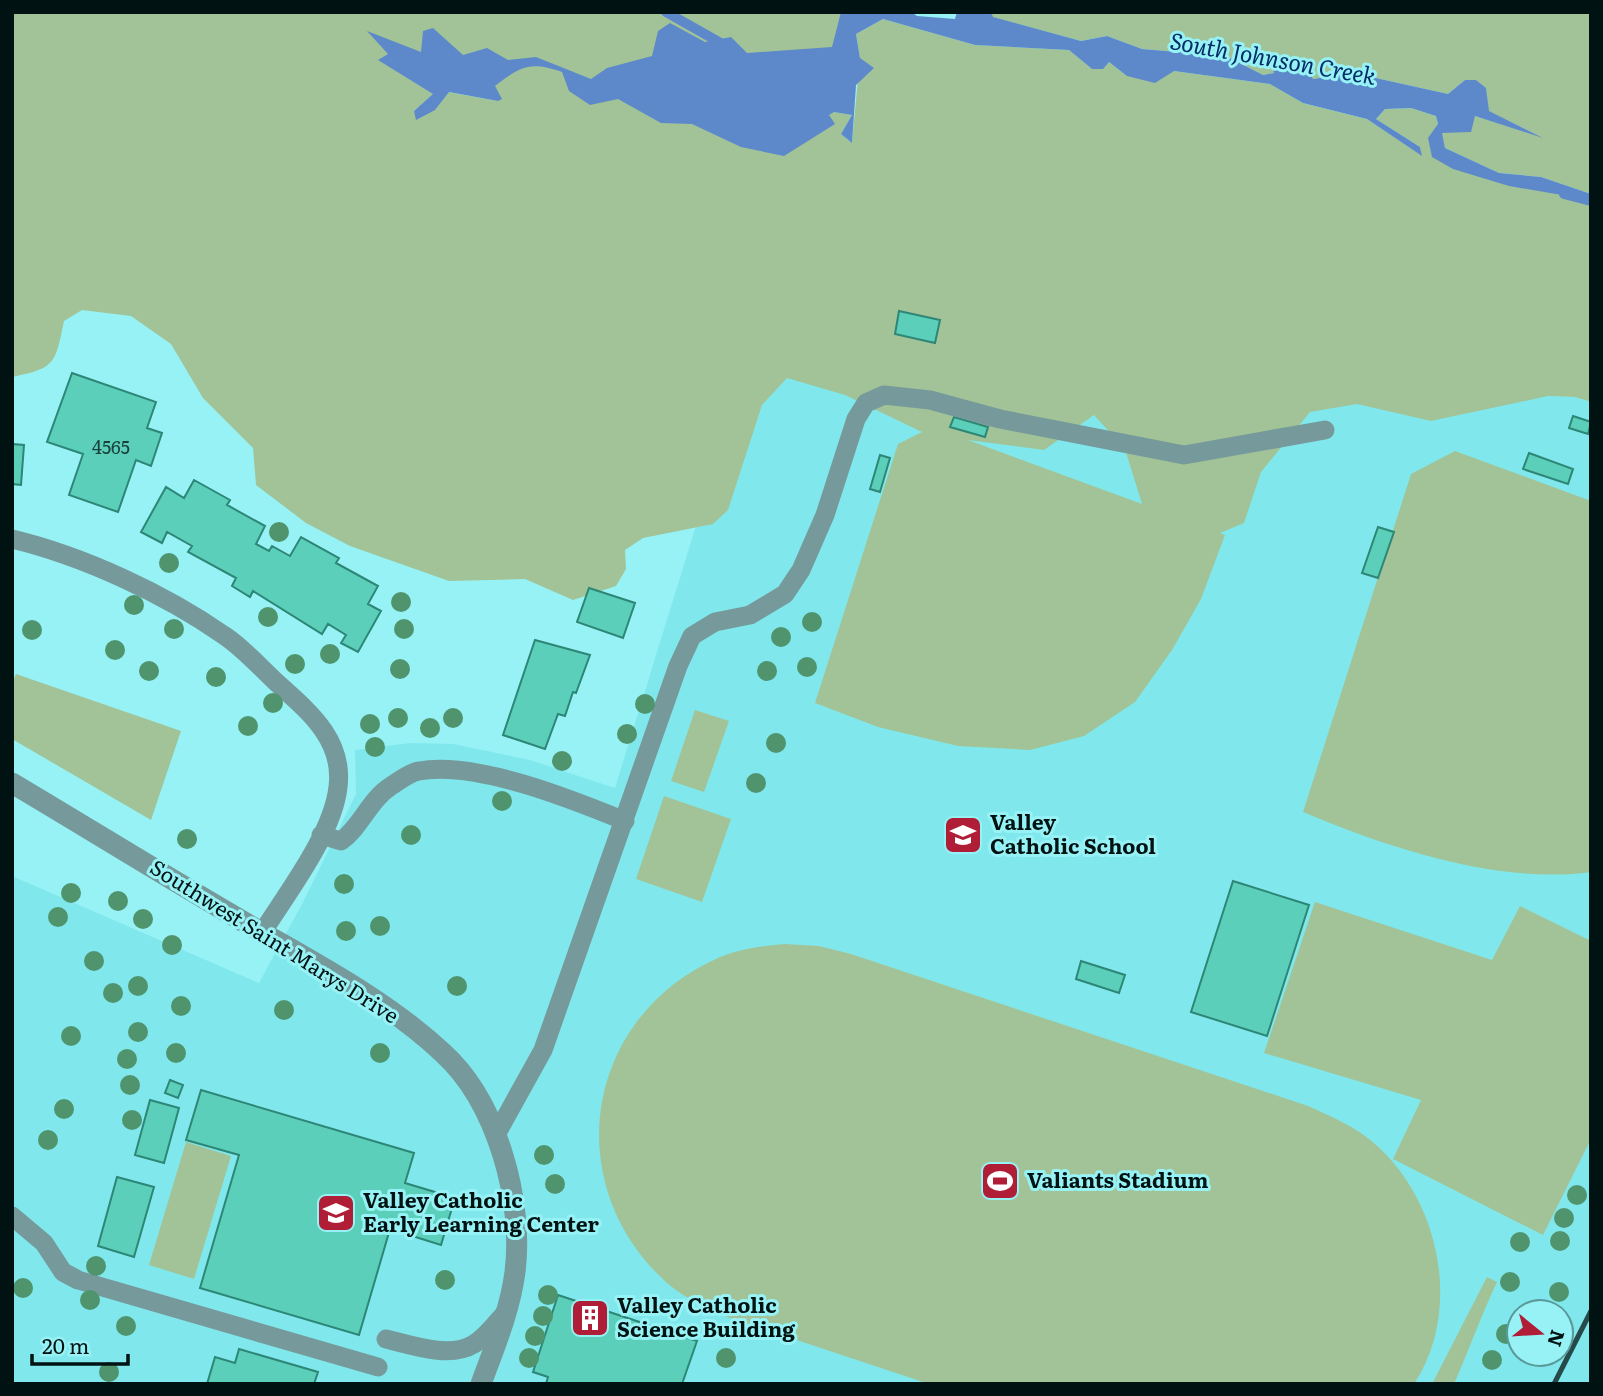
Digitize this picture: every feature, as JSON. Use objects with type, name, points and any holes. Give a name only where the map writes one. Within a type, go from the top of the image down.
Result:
[{"type":"street","name":"Southwest Saint Marys Drive","points":[[12,783],[349,984],[444,1053],[471,1083],[497,1133],[515,1228],[515,1272],[505,1313],[481,1384]]},
{"type":"lane","points":[[497,1133],[543,1049],[678,666],[692,636],[715,622],[750,615],[785,594],[801,570],[825,515],[856,419],[866,402],[884,395],[930,400],[1013,422],[1184,455],[1325,430]]},
{"type":"lane","points":[[12,539],[125,580],[173,604],[227,637],[317,719],[331,742],[338,763],[338,787],[321,835],[262,933]]},
{"type":"lane","points":[[321,835],[341,841],[352,833],[366,811],[387,788],[416,771],[452,771],[538,788],[625,821]]},
{"type":"lane","points":[[12,1216],[44,1243],[63,1272],[78,1280],[378,1367]]},
{"type":"lane","points":[[386,1339],[435,1349],[466,1347],[486,1333],[505,1313]]},
{"type":"shaded area","points":[[841,12],[911,12],[917,16],[955,19],[957,12],[991,12],[993,17],[1081,41],[1107,36],[1142,49],[1226,56],[1263,75],[1274,73],[1271,64],[1280,56],[1303,63],[1313,79],[1353,73],[1448,94],[1465,80],[1476,80],[1486,88],[1489,111],[1543,138],[1475,116],[1471,132],[1442,133],[1445,148],[1499,173],[1541,177],[1591,194],[1591,200],[1509,186],[1453,169],[1432,157],[1428,138],[1438,124],[1436,116],[1411,108],[1385,109],[1376,119],[1420,147],[1422,156],[1367,119],[1303,103],[1270,84],[1174,71],[1155,83],[1127,76],[1109,62],[1103,69],[1092,69],[1069,50],[975,45],[883,19],[856,34],[860,58],[874,68],[856,85],[852,143],[841,134],[852,115],[834,112],[829,115],[835,124],[784,156],[741,147],[692,124],[661,123],[618,99],[590,105],[569,91],[562,72],[534,66],[519,70],[495,86],[502,99],[498,101],[449,92],[435,110],[416,120],[414,111],[433,94],[378,60],[388,54],[367,31],[421,52],[423,31],[433,28],[463,55],[487,48],[508,60],[536,57],[591,79],[607,68],[652,56],[658,31],[670,23],[705,42],[731,37],[747,53],[832,47]]},
{"type":"shaded area","name":"Valley Catholic School","points":[[791,218],[1548,396],[1575,397],[1591,402],[1591,1384],[12,1384],[12,876],[259,983],[302,904],[356,794],[355,750],[410,743],[453,744],[530,760],[615,788]]},
{"type":"green space","points":[[12,12],[853,12],[829,114],[834,112],[852,115],[841,134],[852,143],[860,58],[856,34],[883,19],[975,45],[1069,50],[1092,69],[1109,62],[1127,76],[1174,71],[1270,84],[1303,103],[1367,119],[1421,155],[1420,147],[1376,119],[1385,109],[1411,108],[1436,116],[1438,124],[1432,156],[1591,200],[1591,402],[1575,397],[1548,396],[1431,421],[1357,404],[1310,412],[1261,472],[1244,523],[1220,533],[1225,535],[1201,599],[1172,650],[1135,702],[1084,736],[1030,750],[958,746],[878,727],[815,703],[898,444],[922,432],[845,395],[787,378],[762,405],[728,510],[713,524],[643,538],[625,550],[626,569],[616,586],[573,600],[525,579],[449,581],[350,546],[306,523],[256,485],[253,448],[203,398],[171,344],[131,316],[82,310],[64,321],[58,347],[51,362],[45,367],[12,377]],"holes":[[[388,54],[498,101],[448,92],[435,110],[414,111],[434,94],[379,60]],[[1094,415],[1125,449],[1142,504],[968,440],[1044,450]]]},
{"type":"green space","points":[[991,12],[1591,12],[1591,194],[1541,177],[1499,173],[1445,148],[1441,132],[1475,116],[1537,135],[1488,111],[1486,88],[1465,80],[1448,94],[1353,73],[1313,79],[1274,73],[1263,75],[1226,56],[1142,49],[1107,36],[1081,41],[992,17]]},
{"type":"green space","points":[[1455,451],[1591,501],[1591,872],[1556,875],[1481,868],[1406,850],[1303,812],[1411,474]]},
{"type":"green space","points":[[16,674],[181,731],[151,820],[12,739],[12,684]]},
{"type":"green space","points":[[695,710],[729,721],[704,792],[671,781]]},
{"type":"green space","points":[[664,796],[731,819],[702,902],[636,879]]},
{"type":"green space","points":[[1315,902],[1492,960],[1520,906],[1591,941],[1591,1139],[1543,1235],[1393,1159],[1421,1100],[1264,1053]]},
{"type":"green space","name":"Valiants Stadium","points":[[785,944],[819,946],[851,954],[1308,1106],[1365,1136],[1390,1159],[1411,1187],[1426,1218],[1436,1251],[1440,1286],[1438,1320],[1430,1353],[1414,1384],[929,1384],[727,1317],[674,1288],[632,1243],[610,1199],[600,1153],[601,1106],[614,1061],[638,1020],[673,985],[726,955],[751,948]]},
{"type":"green space","points":[[186,1142],[231,1156],[194,1279],[149,1265]]},
{"type":"green space","points":[[1487,1277],[1497,1282],[1454,1384],[1432,1384]]},
{"type":"building","points":[[899,311],[940,320],[935,343],[895,334]]},
{"type":"building","points":[[72,373],[156,402],[147,428],[162,433],[151,466],[136,460],[118,512],[69,495],[83,454],[47,442]]},
{"type":"building","points":[[1573,416],[1591,422],[1588,434],[1569,428]]},
{"type":"building","points":[[954,417],[988,427],[985,437],[950,427]]},
{"type":"building","points":[[12,444],[24,445],[21,485],[12,484]]},
{"type":"building","points":[[1529,453],[1573,469],[1568,484],[1523,469]]},
{"type":"building","points":[[880,455],[890,458],[880,492],[870,489]]},
{"type":"building","points":[[194,480],[230,500],[227,505],[265,526],[256,544],[269,551],[272,546],[290,556],[301,537],[339,558],[336,563],[378,586],[368,604],[381,611],[358,652],[341,643],[346,635],[328,624],[322,634],[253,591],[250,597],[232,586],[236,578],[188,552],[192,546],[167,532],[162,543],[141,532],[166,487],[184,498]]},
{"type":"building","points":[[1378,527],[1394,532],[1378,578],[1362,573]]},
{"type":"building","points":[[589,588],[635,603],[623,638],[577,622]]},
{"type":"building","points":[[535,640],[590,655],[565,716],[558,714],[545,749],[503,735]]},
{"type":"building","points":[[1233,881],[1309,905],[1267,1036],[1191,1012]]},
{"type":"building","points":[[1081,961],[1125,975],[1119,993],[1076,979]]},
{"type":"building","points":[[170,1080],[183,1085],[178,1098],[165,1093]]},
{"type":"building","name":"Valley Catholic Early Learning Center","points":[[201,1090],[414,1153],[405,1183],[455,1198],[441,1245],[390,1229],[359,1335],[200,1288],[239,1155],[186,1140]]},
{"type":"building","points":[[150,1100],[179,1108],[164,1163],[135,1155]]},
{"type":"building","points":[[117,1177],[154,1187],[134,1257],[98,1246]]},
{"type":"building","name":"Valley Catholic Science Building","points":[[558,1295],[697,1341],[682,1384],[546,1384],[548,1377],[533,1372]]},
{"type":"building","points":[[239,1349],[318,1372],[314,1384],[207,1384],[215,1357],[235,1363]]},
{"type":"waterway","name":"South Johnson Creek","points":[[666,12],[726,46]]},
{"type":"waterway","name":"South Johnson Creek","points":[[1564,194],[1591,201]]},
{"type":"railway","points":[[1554,1384],[1591,1311]]},
{"type":"place","name":"Valley Catholic School","points":[[963,835]]},
{"type":"place","name":"Valiants Stadium","points":[[1000,1181]]},
{"type":"place","name":"Valley Catholic Early Learning Center","points":[[336,1213]]},
{"type":"place","name":"Valley Catholic Science Building","points":[[590,1318]]}]
